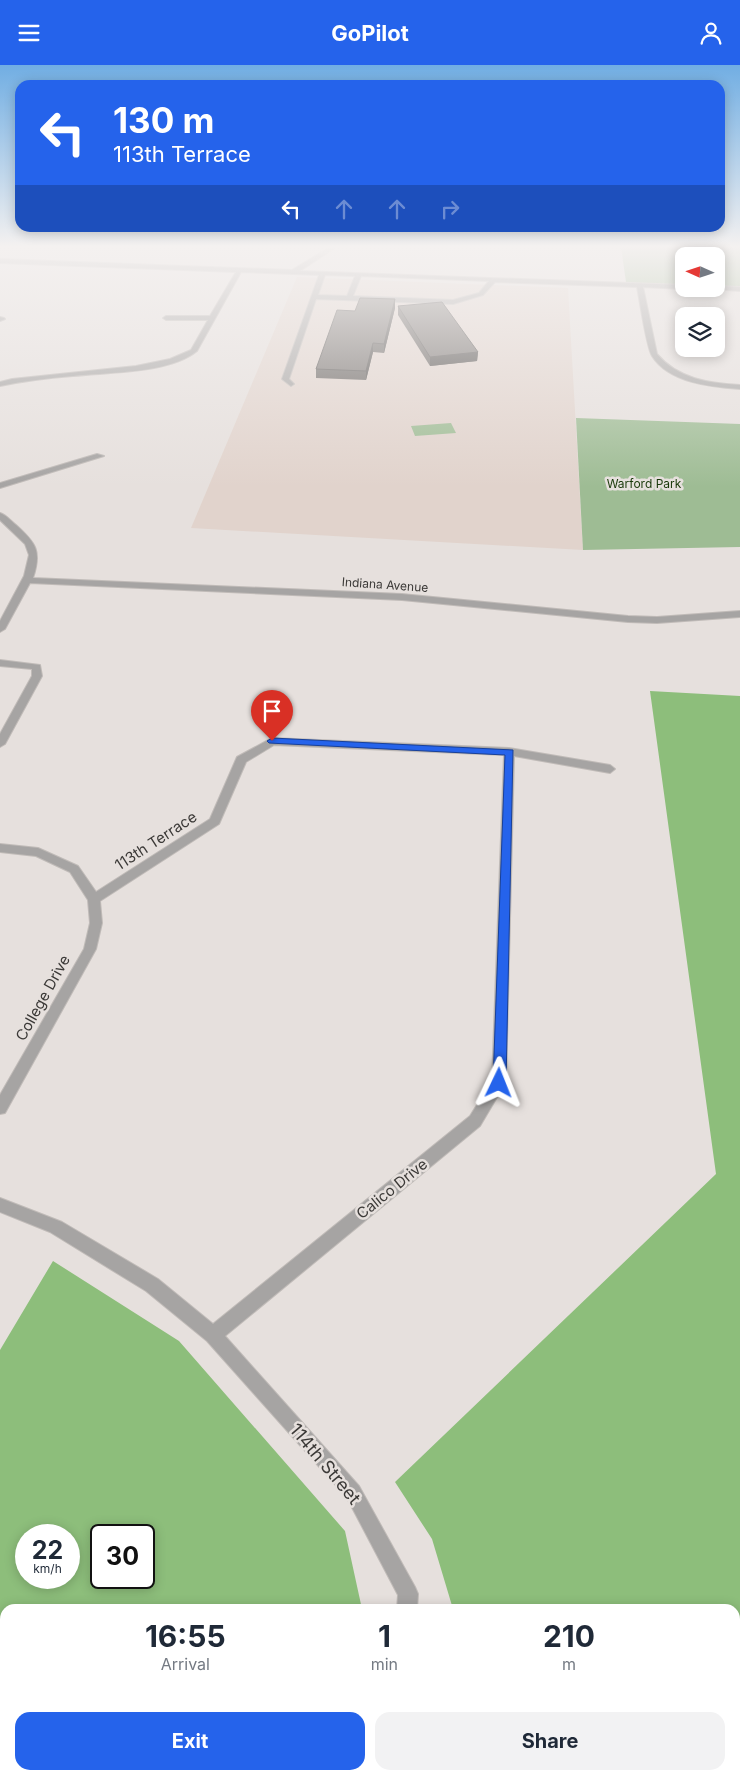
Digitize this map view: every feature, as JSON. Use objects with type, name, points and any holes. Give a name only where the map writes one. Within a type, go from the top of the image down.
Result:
[{"type":"street","points":[[0,385],[44,377],[151,366],[172,361],[191,353],[207,327]]},
{"type":"street","points":[[291,384],[285,379],[303,327]]},
{"type":"street","points":[[648,327],[654,354],[670,369],[691,379],[725,387],[740,387]]},
{"type":"street","points":[[0,485],[100,456]]},
{"type":"street","points":[[0,515],[31,546],[33,555],[28,580],[0,629]]},
{"type":"street","points":[[0,527],[10,525]]},
{"type":"street","name":"Indiana Avenue","points":[[28,580],[402,597],[628,619],[657,620],[740,614]]},
{"type":"street","points":[[0,663],[37,667],[38,676],[0,744]]},
{"type":"street","name":"113th Terrace","points":[[94,899],[215,821],[241,760],[272,741],[510,752],[610,769]]},
{"type":"street","name":"Calico Drive","points":[[213,1335],[475,1121],[499,1083],[510,752]]},
{"type":"street","points":[[0,848],[38,852],[74,869],[94,899]]},
{"type":"street","name":"College Drive","points":[[0,1108],[90,949],[96,923],[94,899]]},
{"type":"street","points":[[0,1205],[56,1227],[144,1280],[213,1335]]},
{"type":"street","name":"114th Street","points":[[213,1335],[352,1492],[408,1593],[407,1604]]},
{"type":"shaded area","points":[[276,327],[570,327],[583,550],[191,528]]},
{"type":"green space","name":"Warford Park","points":[[576,418],[740,424],[740,547],[583,550]]},
{"type":"green space","points":[[451,423],[456,433],[415,436],[411,426]]},
{"type":"green space","points":[[650,691],[740,696],[740,1604],[452,1604],[432,1539],[395,1482],[716,1174]]},
{"type":"green space","points":[[53,1261],[179,1341],[345,1531],[361,1604],[0,1604],[0,1350]]},
{"type":"building","points":[[331,327],[388,327],[384,344],[373,343],[366,371],[316,369]]},
{"type":"building","points":[[411,327],[460,327],[478,352],[430,357]]},
{"type":"route","points":[[272,741],[510,752],[499,1083]]}]
